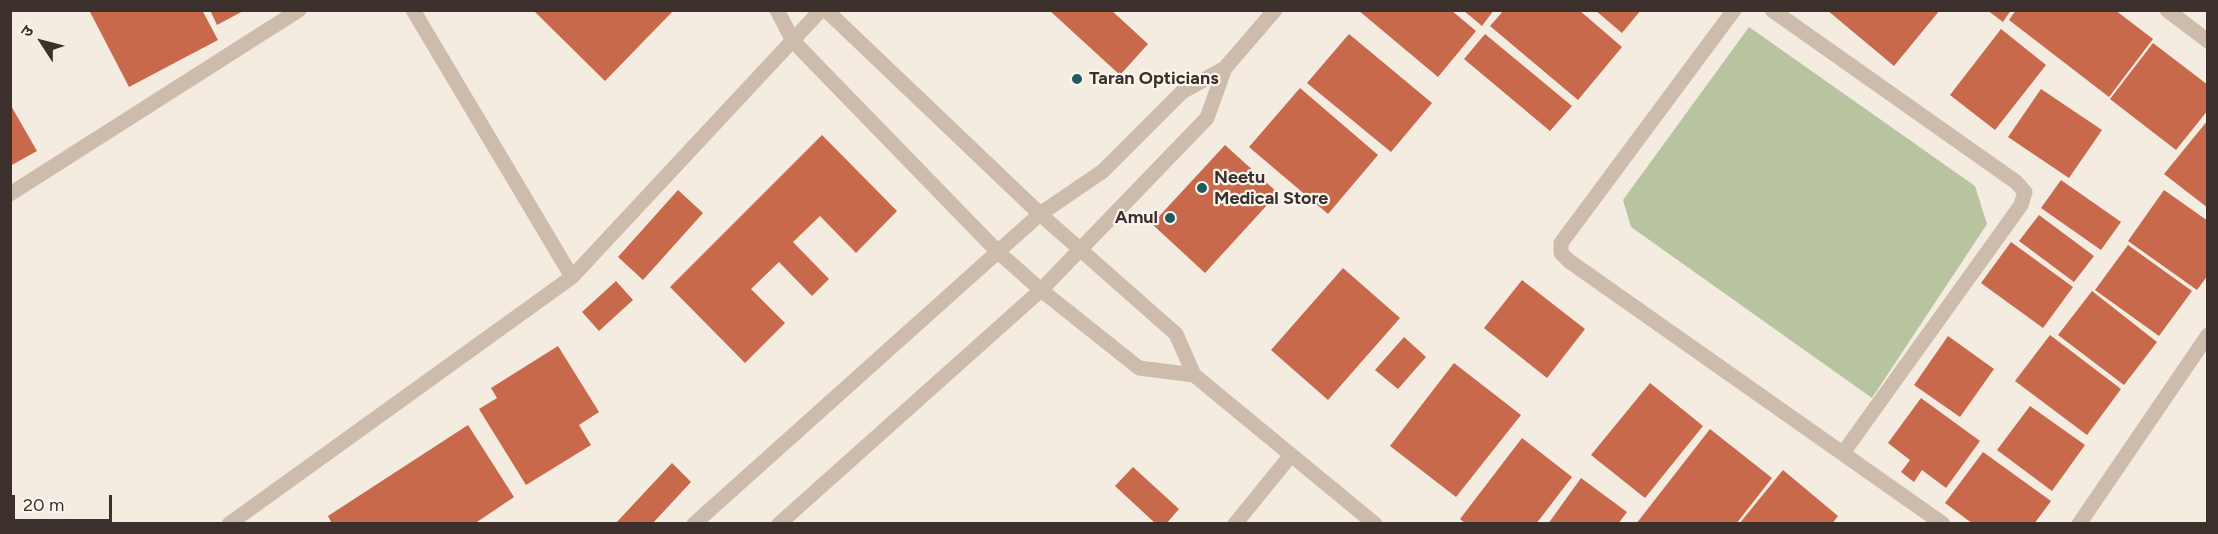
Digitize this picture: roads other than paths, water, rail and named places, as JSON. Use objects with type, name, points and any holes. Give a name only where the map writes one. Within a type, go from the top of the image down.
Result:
[{"type":"street","points":[[10,195],[299,10]]},
{"type":"street","points":[[413,10],[573,277]]},
{"type":"street","points":[[777,10],[793,41],[998,252],[1041,290],[1139,368],[1194,375]]},
{"type":"street","points":[[229,524],[573,277],[821,10]]},
{"type":"street","points":[[826,10],[1040,214],[1176,334],[1194,375],[1375,524]]},
{"type":"street","points":[[779,524],[1041,290],[1208,118],[1226,68],[1275,10]]},
{"type":"street","points":[[1734,10],[1561,243],[1561,252],[1569,261],[1943,524]]},
{"type":"street","points":[[1772,10],[2016,182],[2025,192],[2021,205],[1843,453]]},
{"type":"street","points":[[2166,10],[2208,40]]},
{"type":"street","points":[[694,524],[1040,214],[1102,171],[1182,92],[1226,68]]},
{"type":"street","points":[[2079,524],[2208,335]]},
{"type":"street","points":[[1234,524],[1291,455]]},
{"type":"place","name":"Taran Opticians","points":[[1077,79]]},
{"type":"place","name":"Neetu Medical Store","points":[[1202,188]]},
{"type":"place","name":"Amul","points":[[1170,218]]}]
